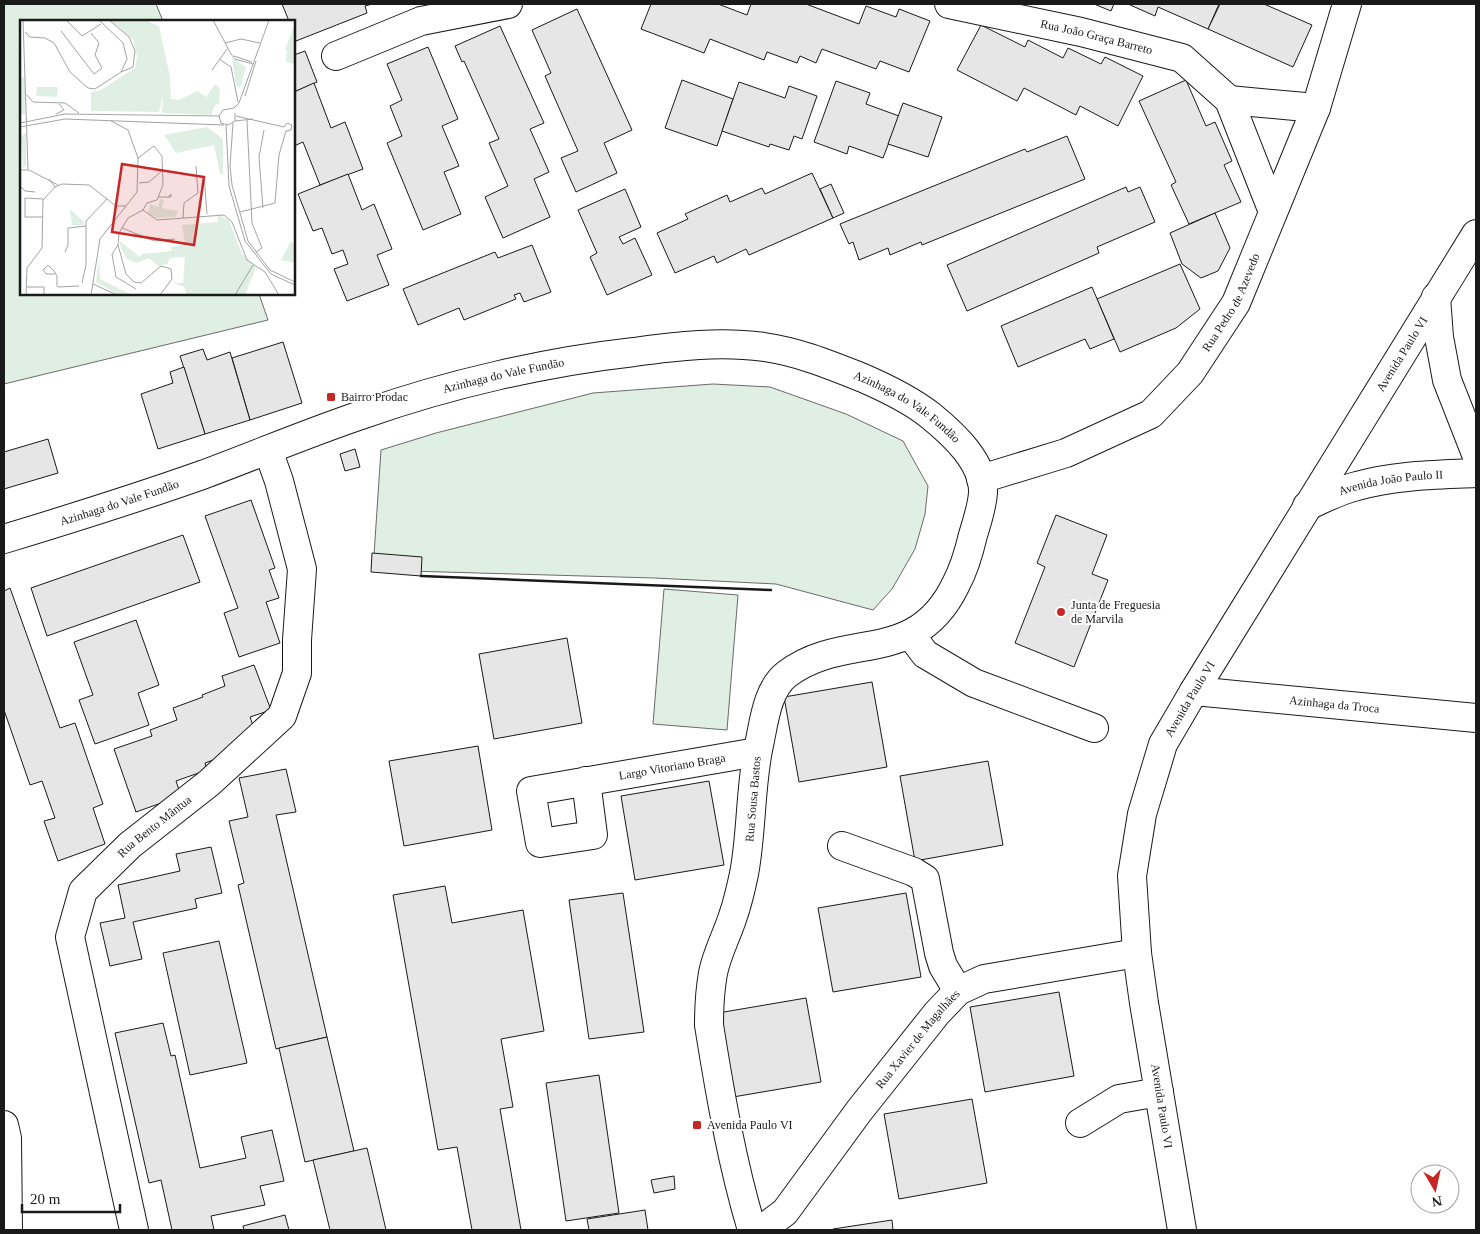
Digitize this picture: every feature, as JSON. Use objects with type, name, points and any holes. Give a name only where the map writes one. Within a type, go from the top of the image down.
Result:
[{"type":"street","points":[[336,56],[421,21],[508,4]]},
{"type":"street","name":"Rua João Graça Barreto","points":[[948,4],[1081,32],[1182,58],[1229,100],[1273,212]]},
{"type":"street","name":"Rua Pedro de Azevedo","points":[[981,479],[1066,453],[1151,414],[1190,373],[1236,303],[1316,108],[1347,4]]},
{"type":"street","points":[[1229,100],[1316,108]]},
{"type":"street","name":"Avenida Paulo VI","points":[[1182,1230],[1137,954],[1132,876],[1142,814],[1163,744],[1194,690],[1476,234]]},
{"type":"street","points":[[1436,297],[1439,337],[1447,380],[1476,454]]},
{"type":"street","name":"Azinhaga do Vale Fundão","points":[[4,539],[198,476],[375,410],[428,394],[552,364],[595,356],[710,344],[759,346],[796,354],[820,360],[879,385],[926,412],[950,432],[972,461],[981,479]]},
{"type":"street","name":"Rua Bento Mântua","points":[[134,1230],[70,937],[84,891],[130,845],[209,783],[282,716],[296,673],[296,640],[302,569],[279,481],[268,450]]},
{"type":"street","name":"Avenida João Paulo II","points":[[1307,506],[1356,486],[1384,479],[1476,473]]},
{"type":"street","name":"Rua Sousa Bastos","points":[[752,1230],[726,1120],[709,1025],[709,1010],[713,972],[733,916],[744,875],[757,752],[770,699],[779,681],[788,673],[815,658],[882,644],[910,634],[938,613],[950,597],[968,554],[980,511],[983,490],[981,479]]},
{"type":"street","points":[[910,634],[925,654],[974,683],[1094,728]]},
{"type":"street","name":"Azinhaga da Troca","points":[[1194,690],[1476,718]]},
{"type":"street","name":"Largo Vitoriano Braga","points":[[586,781],[757,752]]},
{"type":"street","points":[[842,846],[914,872],[925,879],[939,954],[943,966],[958,991]]},
{"type":"street","name":"Rua Xavier de Magalhães","points":[[761,1230],[785,1212],[859,1110],[937,1013],[958,991],[984,979],[1137,954]]},
{"type":"street","points":[[1080,1123],[1119,1099],[1159,1092]]},
{"type":"street","points":[[4,1125],[8,1138],[8,1230]]},
{"type":"green space","points":[[4,4],[156,4],[163,20],[20,20],[20,295],[259,295],[268,320],[4,384]]},
{"type":"green space","points":[[713,384],[770,387],[846,414],[903,441],[928,486],[925,514],[915,549],[892,589],[873,610],[776,584],[654,578],[373,570],[381,450],[436,433],[593,393]]},
{"type":"green space","points":[[664,589],[738,595],[727,730],[653,724]]},
{"type":"building","points":[[282,4],[372,4],[365,6],[367,13],[296,41],[295,20],[289,20]]},
{"type":"building","points":[[651,4],[718,4],[747,15],[751,4],[806,4],[859,24],[866,6],[896,17],[899,9],[930,21],[909,72],[880,61],[876,69],[822,49],[816,63],[800,56],[797,63],[767,52],[764,60],[710,39],[704,53],[641,29]]},
{"type":"building","points":[[1094,4],[1114,4],[1111,11]]},
{"type":"building","points":[[1128,4],[1219,4],[1208,29],[1158,7],[1155,16]]},
{"type":"building","points":[[1220,4],[1264,4],[1312,25],[1293,67],[1208,29]]},
{"type":"building","points":[[577,9],[632,130],[604,143],[617,173],[576,192],[561,158],[578,151],[545,76],[551,73],[532,30]]},
{"type":"building","points":[[981,25],[1025,47],[1028,40],[1063,58],[1068,48],[1101,64],[1105,57],[1143,76],[1118,126],[1080,106],[1076,115],[1024,88],[1017,101],[957,70]]},
{"type":"building","points":[[500,26],[544,123],[530,129],[549,172],[534,179],[550,217],[503,238],[485,197],[508,186],[489,143],[499,139],[464,61],[462,62],[455,46]]},
{"type":"building","points":[[428,47],[458,119],[442,126],[459,166],[444,172],[461,214],[423,230],[387,143],[402,136],[390,106],[402,100],[387,64]]},
{"type":"building","points":[[305,51],[317,82],[295,92],[295,55]]},
{"type":"building","points":[[682,80],[733,99],[717,146],[665,128]]},
{"type":"building","points":[[1186,80],[1206,126],[1215,122],[1232,161],[1224,165],[1241,202],[1189,224],[1171,185],[1176,182],[1139,101]]},
{"type":"building","points":[[836,81],[870,93],[866,104],[899,116],[883,158],[849,146],[847,154],[814,142]]},
{"type":"building","points":[[739,82],[785,98],[789,86],[817,96],[802,139],[794,136],[789,150],[770,144],[769,147],[722,131]]},
{"type":"building","points":[[314,83],[331,128],[345,122],[363,169],[320,185],[303,142],[295,146],[295,92]]},
{"type":"building","points":[[903,103],[942,117],[928,157],[888,144]]},
{"type":"building","points":[[1067,136],[1085,179],[922,245],[921,242],[890,255],[888,248],[859,260],[853,242],[849,244],[840,224],[1025,149],[1027,152]]},
{"type":"building","points":[[812,173],[833,218],[749,255],[746,249],[717,263],[714,256],[675,273],[657,233],[688,219],[685,214],[727,195],[730,202],[762,188],[765,194]]},
{"type":"building","points":[[348,174],[362,210],[374,204],[392,249],[377,255],[389,285],[347,301],[334,269],[348,264],[343,250],[332,254],[322,228],[313,231],[298,194]]},
{"type":"building","points":[[831,184],[844,213],[833,218],[820,189]]},
{"type":"building","points":[[1126,187],[1128,192],[1140,187],[1155,222],[1097,247],[1099,253],[967,311],[947,265]]},
{"type":"building","points":[[625,189],[641,227],[619,237],[623,244],[635,238],[652,275],[607,295],[590,257],[597,253],[578,210]]},
{"type":"building","points":[[1215,213],[1230,248],[1218,271],[1201,278],[1182,264],[1170,233]]},
{"type":"building","points":[[532,245],[551,292],[524,302],[520,293],[514,295],[516,299],[464,320],[459,308],[418,325],[403,289],[495,252],[498,258]]},
{"type":"building","points":[[1180,264],[1200,309],[1176,328],[1120,352],[1097,299]]},
{"type":"building","points":[[1092,287],[1114,339],[1090,349],[1085,339],[1018,367],[1001,326]]},
{"type":"building","points":[[283,342],[302,403],[250,420],[232,358]]},
{"type":"building","points":[[203,349],[207,360],[230,352],[250,420],[205,434],[180,356]]},
{"type":"building","points":[[184,367],[205,434],[158,449],[141,394],[173,383],[170,372]]},
{"type":"building","points":[[48,439],[58,473],[4,489],[4,452]]},
{"type":"building","points":[[355,449],[360,467],[345,471],[340,454]]},
{"type":"building","points":[[251,500],[275,568],[269,570],[279,598],[266,602],[280,643],[239,657],[224,613],[238,608],[205,516]]},
{"type":"building","name":"Junta de Freguesia de Marvila","points":[[1056,515],[1107,535],[1092,574],[1108,580],[1074,667],[1015,643],[1045,567],[1037,563]]},
{"type":"building","points":[[183,535],[200,582],[47,636],[31,588]]},
{"type":"building","points":[[372,553],[422,557],[421,576],[371,572]]},
{"type":"building","points":[[10,588],[60,728],[75,723],[103,804],[93,808],[105,844],[58,861],[44,821],[55,818],[42,781],[30,785],[4,710],[4,591]]},
{"type":"building","points":[[136,620],[159,685],[138,693],[149,725],[95,744],[79,700],[93,695],[74,642]]},
{"type":"building","points":[[567,638],[582,723],[494,739],[479,654]]},
{"type":"building","points":[[254,665],[271,710],[250,717],[256,734],[231,743],[235,752],[205,763],[207,770],[176,781],[181,796],[136,812],[114,749],[152,736],[150,730],[177,720],[173,708],[203,697],[202,695],[225,686],[222,676]]},
{"type":"building","points":[[872,682],[887,767],[799,782],[784,697]]},
{"type":"building","points":[[478,746],[492,830],[404,846],[389,761]]},
{"type":"building","points":[[988,761],[1003,845],[915,861],[900,776]]},
{"type":"building","points":[[286,769],[296,812],[276,815],[327,1037],[276,1049],[238,885],[244,883],[229,821],[248,817],[239,778]]},
{"type":"building","points":[[709,781],[724,865],[635,880],[621,796]]},
{"type":"building","points":[[211,847],[222,893],[195,899],[197,908],[133,922],[142,959],[110,966],[100,923],[125,918],[118,885],[180,871],[176,854]]},
{"type":"building","points":[[445,886],[452,923],[523,910],[544,1031],[501,1039],[513,1107],[500,1109],[521,1230],[472,1230],[457,1147],[438,1150],[393,895]]},
{"type":"building","points":[[623,893],[644,1032],[589,1039],[569,900]]},
{"type":"building","points":[[906,893],[921,977],[833,992],[818,908]]},
{"type":"building","points":[[219,941],[247,1063],[190,1075],[163,953]]},
{"type":"building","points":[[1059,992],[1074,1076],[985,1092],[970,1007]]},
{"type":"building","points":[[806,998],[821,1082],[733,1097],[718,1013]]},
{"type":"building","points":[[163,1023],[171,1056],[175,1055],[200,1168],[246,1158],[241,1137],[272,1130],[284,1181],[260,1186],[265,1205],[211,1216],[214,1230],[172,1230],[161,1180],[149,1183],[115,1033]]},
{"type":"building","points":[[327,1037],[354,1151],[305,1162],[279,1048]]},
{"type":"building","points":[[599,1075],[619,1213],[566,1221],[546,1083]]},
{"type":"building","points":[[972,1099],[987,1183],[899,1199],[884,1114]]},
{"type":"building","points":[[367,1148],[386,1230],[330,1230],[313,1160]]},
{"type":"building","points":[[674,1176],[675,1189],[654,1193],[651,1180]]},
{"type":"building","points":[[645,1210],[648,1230],[589,1230],[587,1219]]},
{"type":"building","points":[[285,1215],[289,1230],[244,1230],[243,1226]]},
{"type":"building","points":[[892,1220],[893,1230],[833,1230],[833,1229]]},
{"type":"wall","points":[[421,576],[771,590]]},
{"type":"place","name":"Bairro Prodac","points":[[331,397]]},
{"type":"place","name":"Junta de Freguesia de Marvila","points":[[1061,612]]},
{"type":"place","name":"Avenida Paulo VI","points":[[697,1125]]}]
